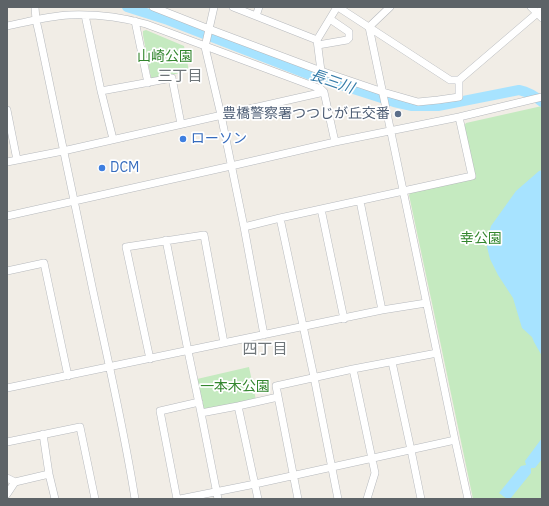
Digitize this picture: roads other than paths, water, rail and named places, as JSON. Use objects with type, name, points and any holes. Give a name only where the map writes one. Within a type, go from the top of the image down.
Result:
[{"type":"street","points":[[35,7],[36,20],[110,368],[135,499]]},
{"type":"street","points":[[153,7],[321,71],[418,102],[459,97],[459,80]]},
{"type":"street","points":[[214,7],[205,47],[221,115],[244,227],[264,335]]},
{"type":"street","points":[[233,7],[318,43],[347,40],[349,38],[349,32],[330,19]]},
{"type":"street","points":[[256,16],[259,7]]},
{"type":"street","points":[[321,71],[318,43],[337,7],[450,80],[459,80],[540,14],[531,7]]},
{"type":"street","points":[[369,27],[390,7]]},
{"type":"street","points":[[7,26],[68,15],[108,16],[135,21],[153,27],[321,89],[324,92],[335,142]]},
{"type":"street","points":[[85,16],[113,139]]},
{"type":"street","points":[[7,30],[36,20]]},
{"type":"street","points":[[135,21],[148,83]]},
{"type":"street","points":[[369,27],[468,499]]},
{"type":"street","points":[[101,91],[172,78],[181,124]]},
{"type":"street","points":[[7,162],[63,151],[324,92]]},
{"type":"street","points":[[7,216],[335,142],[459,117],[542,97]]},
{"type":"street","points":[[7,110],[17,160]]},
{"type":"street","points":[[244,227],[472,176],[459,117]]},
{"type":"street","points":[[360,201],[382,310]]},
{"type":"street","points":[[321,209],[344,319]]},
{"type":"street","points":[[280,218],[338,499]]},
{"type":"street","points":[[150,358],[126,246],[204,235],[224,344]]},
{"type":"street","points":[[166,240],[202,413],[217,495]]},
{"type":"street","points":[[7,271],[44,263],[68,376]]},
{"type":"street","points":[[7,388],[426,302]]},
{"type":"street","points":[[298,499],[276,386],[437,353]]},
{"type":"street","points":[[392,362],[412,450],[421,499]]},
{"type":"street","points":[[353,369],[375,473],[367,499]]},
{"type":"street","points":[[202,413],[278,397]]},
{"type":"street","points":[[177,499],[160,411],[199,402]]},
{"type":"street","points":[[238,406],[258,499]]},
{"type":"street","points":[[7,442],[80,427],[95,499]]},
{"type":"street","points":[[43,434],[49,474],[55,499]]},
{"type":"street","points":[[180,499],[217,495],[255,484],[455,440]]},
{"type":"street","points":[[7,478],[15,482],[49,474]]},
{"type":"street","points":[[7,494],[15,482]]},
{"type":"water","points":[[542,170],[542,356],[532,337],[522,328],[513,298],[498,275],[490,259],[487,242],[491,226],[516,191]]},
{"type":"water","points":[[542,438],[542,459],[535,468],[531,468],[531,473],[510,499],[507,499],[499,493],[521,466],[526,465],[525,461]]},
{"type":"waterway","name":"長三川","points":[[127,7],[168,20],[313,76],[394,102],[412,106],[438,106],[519,90],[532,94],[542,102]]},
{"type":"place","name":"豊橋警察署つつじが丘交番","points":[[398,114]]},
{"type":"place","name":"ローソン","points":[[183,139]]},
{"type":"place","name":"DCM","points":[[102,168]]},
{"type":"district","name":"三丁目","points":[[180,77]]},
{"type":"district","name":"四丁目","points":[[265,350]]},
{"type":"park label","name":"山崎公園","points":[[165,57]]},
{"type":"park label","name":"幸公園","points":[[481,239]]},
{"type":"park label","name":"一本木公園","points":[[235,387]]}]
